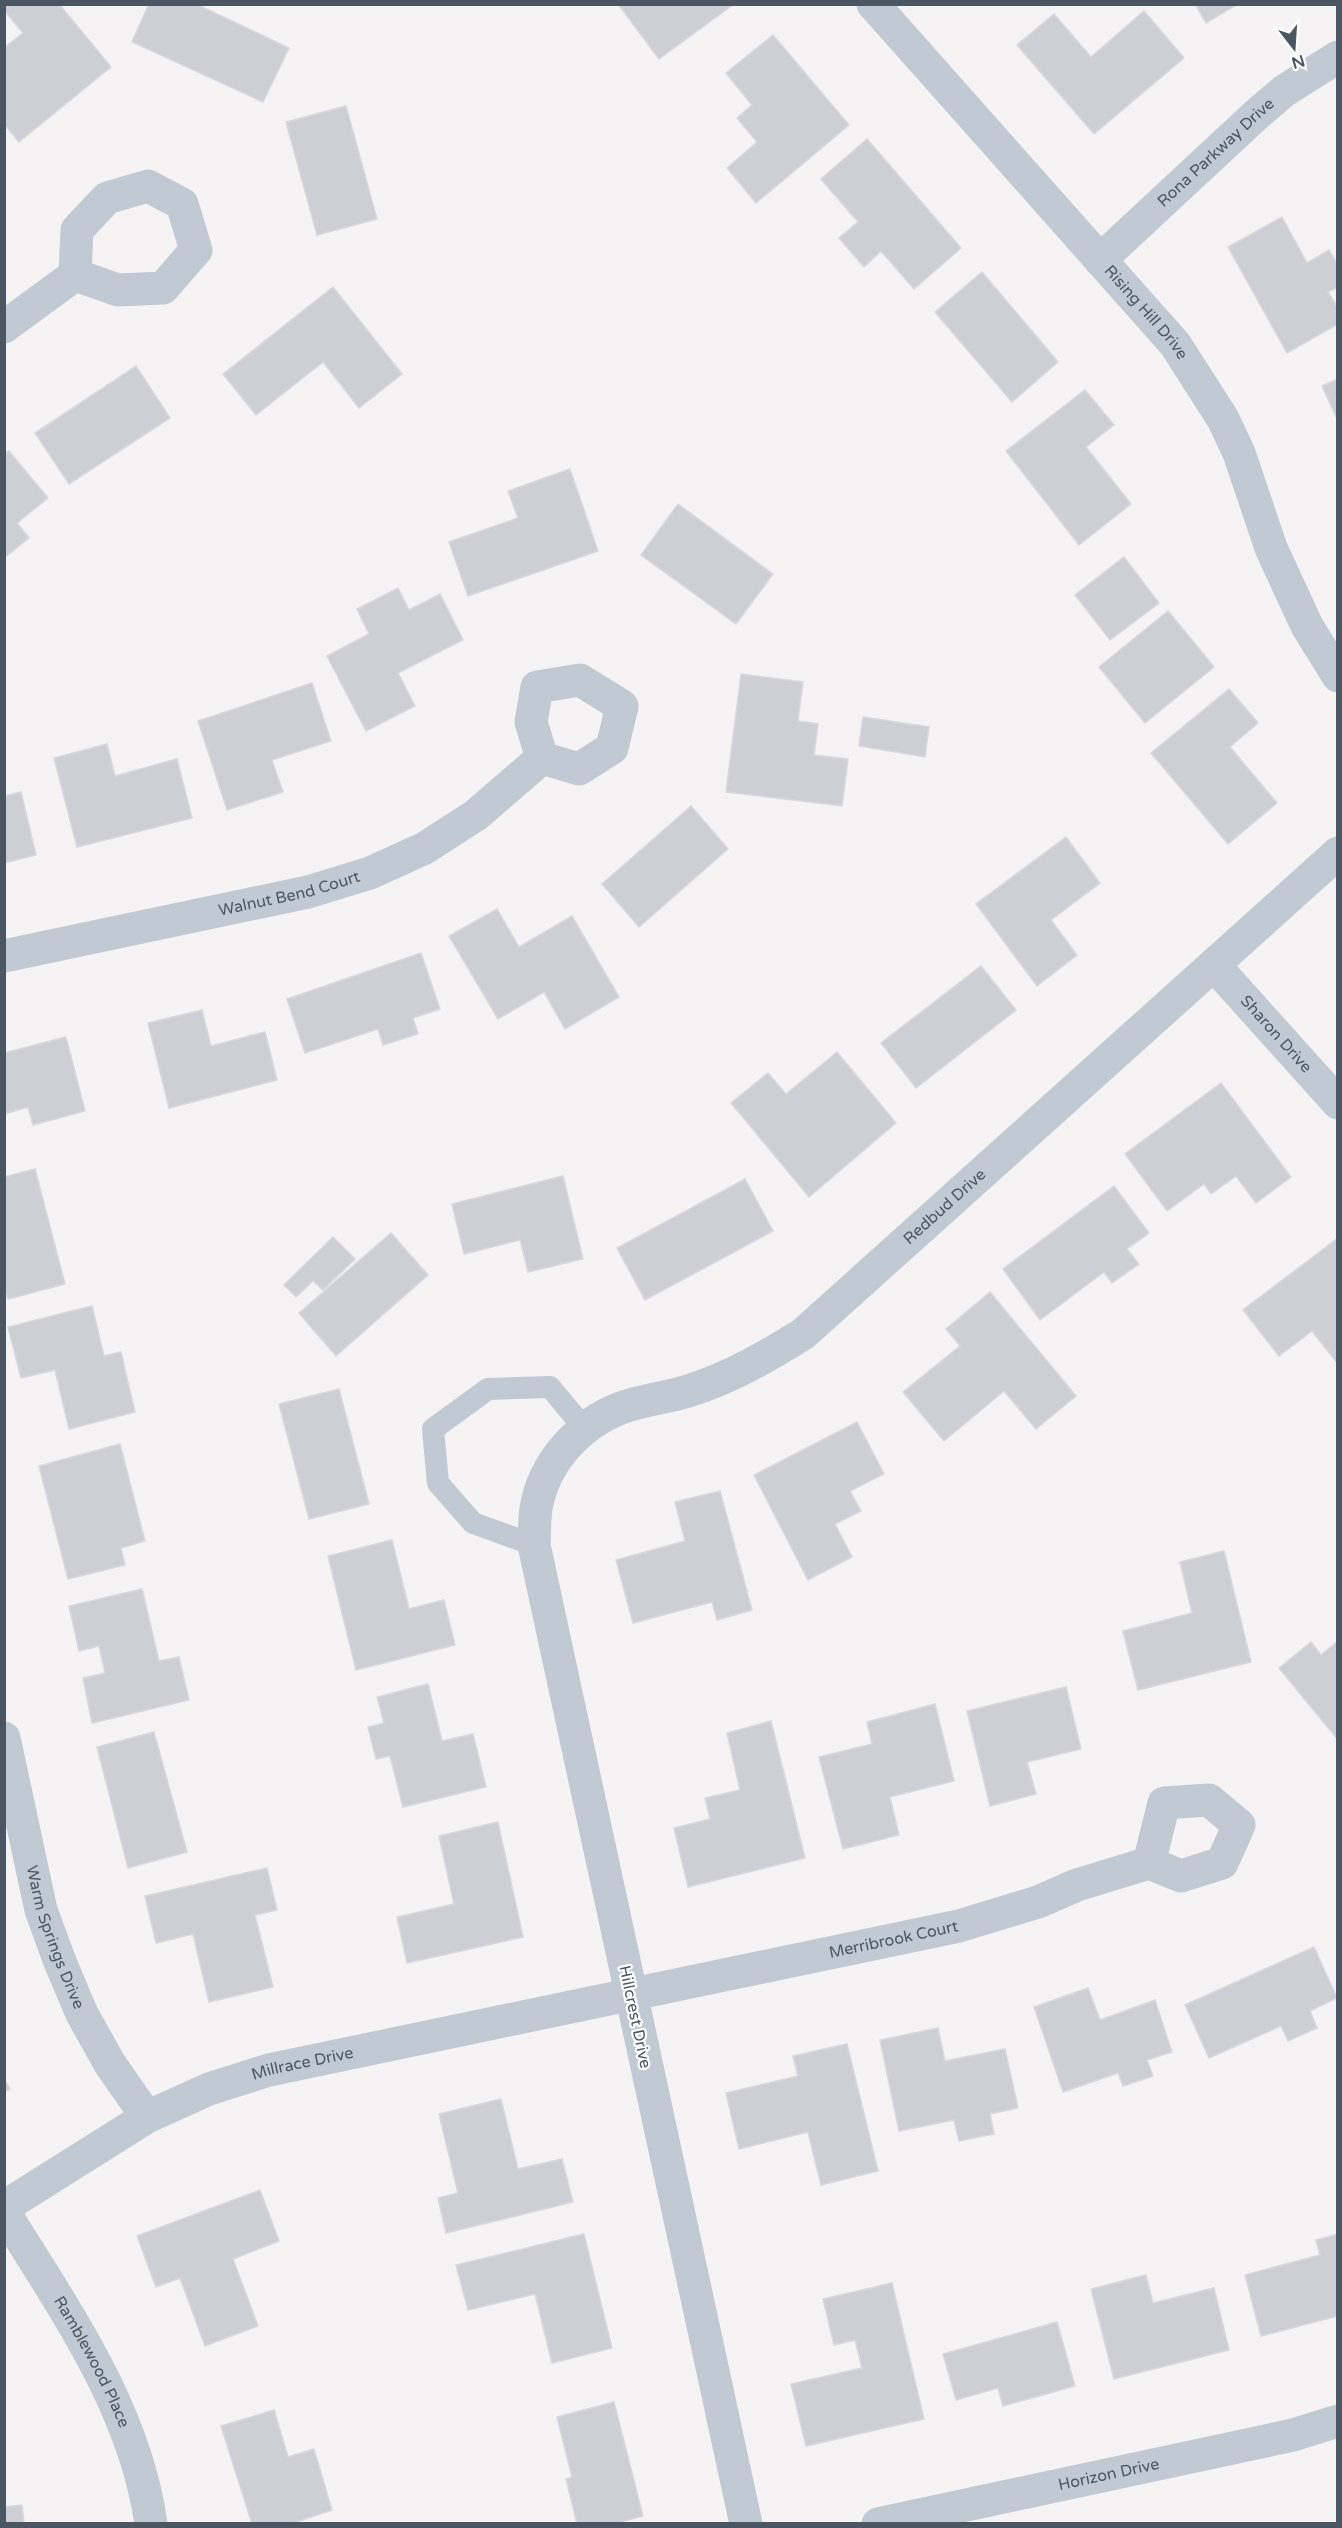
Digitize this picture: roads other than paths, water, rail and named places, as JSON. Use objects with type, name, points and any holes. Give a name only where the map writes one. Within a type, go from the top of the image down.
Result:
[{"type":"street","name":"Rising Hill Drive","points":[[873,4],[1175,344],[1223,419],[1239,453],[1271,548],[1307,626],[1338,676]]},
{"type":"street","name":"Rona Parkway Drive","points":[[1100,260],[1256,115],[1299,81],[1338,57]]},
{"type":"street","points":[[4,327],[75,275]]},
{"type":"street","name":"Walnut Bend Court","points":[[4,956],[308,892],[370,873],[425,848],[476,815],[542,758]]},
{"type":"street","name":"Redbud Drive","points":[[536,1508],[543,1484],[553,1463],[567,1444],[585,1428],[623,1407],[686,1392],[728,1377],[767,1357],[803,1334],[1338,853]]},
{"type":"street","name":"Sharon Drive","points":[[1214,965],[1338,1102]]},
{"type":"street","name":"Hillcrest Drive","points":[[536,1508],[534,1545],[746,2523]]},
{"type":"street","name":"Warm Springs Drive","points":[[4,1738],[41,1910],[60,1962],[82,2014],[110,2064],[147,2117]]},
{"type":"street","name":"Merribrook Court","points":[[630,1994],[959,1926],[1038,1902],[1077,1886],[1149,1863]]},
{"type":"street","name":"Millrace Drive","points":[[4,2209],[147,2117],[209,2089],[269,2070],[630,1994]]},
{"type":"street","name":"Ramblewood Place","points":[[4,2209],[87,2345],[107,2385],[124,2426],[144,2489],[151,2523]]},
{"type":"street","name":"Horizon Drive","points":[[878,2523],[1293,2435],[1338,2421]]},
{"type":"lane","points":[[534,1545],[473,1523],[438,1483],[433,1429],[488,1389],[550,1388],[585,1428]]}]
